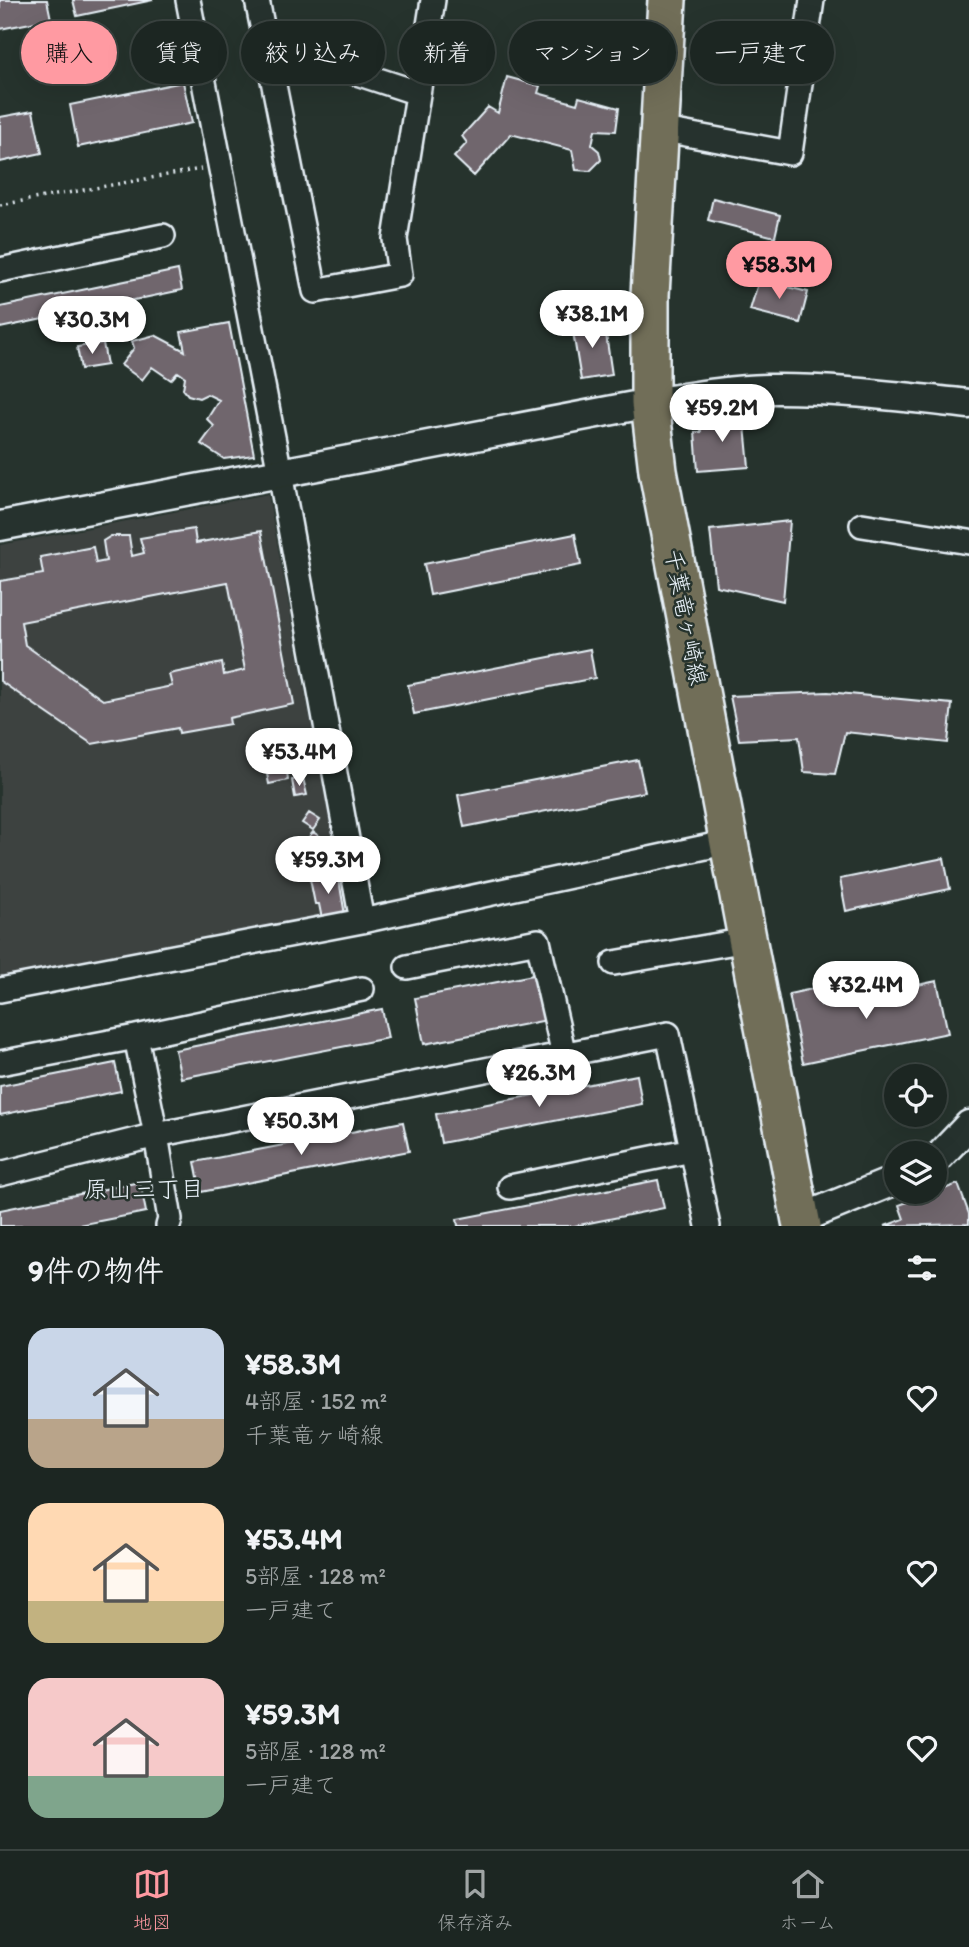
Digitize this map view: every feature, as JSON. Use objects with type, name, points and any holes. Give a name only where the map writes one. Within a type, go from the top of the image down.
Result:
[{"type":"main road","name":"千葉竜ヶ崎線","points":[[667,0],[650,295],[650,403],[659,471],[801,1222]]},
{"type":"street","points":[[188,0],[280,473],[362,921]]},
{"type":"street","points":[[257,0],[261,21]]},
{"type":"street","points":[[274,84],[315,291],[400,275],[395,239],[433,0]]},
{"type":"street","points":[[659,129],[790,153],[812,0]]},
{"type":"street","points":[[385,82],[418,93]]},
{"type":"street","points":[[0,270],[163,236]]},
{"type":"street","points":[[0,526],[650,403],[713,394],[765,389],[824,389],[969,404]]},
{"type":"street","points":[[862,525],[969,542]]},
{"type":"street","points":[[0,990],[362,921],[729,842]]},
{"type":"street","points":[[614,963],[747,940]]},
{"type":"street","points":[[407,967],[538,941],[564,1055]]},
{"type":"street","points":[[0,1063],[362,989]]},
{"type":"street","points":[[0,1174],[156,1135],[668,1034],[708,1226]]},
{"type":"street","points":[[136,1037],[156,1135],[170,1219],[168,1226]]},
{"type":"street","points":[[947,1148],[969,1125]]},
{"type":"street","points":[[510,1187],[692,1150]]},
{"type":"street","points":[[801,1222],[884,1185]]},
{"type":"path","points":[[0,205],[221,165]]},
{"type":"shaded area","points":[[268,494],[347,913],[0,983],[0,545]]},
{"type":"building","points":[[0,0],[47,0],[51,19],[21,21],[21,25],[0,29]]},
{"type":"building","points":[[73,0],[153,0],[77,16]]},
{"type":"building","points":[[507,77],[509,84],[540,86],[538,93],[577,104],[579,97],[619,108],[616,131],[595,130],[592,145],[599,151],[601,160],[590,171],[576,170],[572,150],[511,134],[474,176],[454,157],[467,143],[462,136],[488,107],[498,113]]},
{"type":"building","points":[[183,84],[192,123],[78,147],[70,105]]},
{"type":"building","points":[[33,111],[42,153],[0,162],[0,117]]},
{"type":"building","points":[[713,198],[780,215],[775,237],[708,220]]},
{"type":"building","points":[[178,270],[182,290],[0,328],[0,307]]},
{"type":"building","points":[[759,280],[808,292],[800,323],[750,310]]},
{"type":"building","points":[[604,321],[612,375],[581,380],[572,326]]},
{"type":"building","points":[[229,323],[254,455],[224,459],[201,444],[214,426],[207,419],[219,400],[207,394],[199,398],[188,395],[183,389],[185,377],[178,372],[171,380],[152,367],[142,380],[121,365],[134,348],[132,341],[155,335],[185,351],[181,332]]},
{"type":"building","points":[[103,343],[107,365],[81,369],[77,347]]},
{"type":"building","points":[[744,415],[749,467],[698,471],[695,432],[701,432],[700,419]]},
{"type":"building","points":[[790,521],[783,601],[716,586],[710,530]]},
{"type":"building","points":[[194,529],[196,543],[261,531],[294,704],[229,718],[230,724],[179,733],[178,728],[92,744],[0,681],[0,581],[43,574],[40,557],[93,547],[96,563],[106,561],[103,541],[111,536],[129,536],[132,556],[144,553],[140,538]],"holes":[[[228,582],[245,670],[224,675],[222,663],[169,674],[172,686],[103,700],[25,645],[21,622]]]},
{"type":"building","points":[[575,534],[581,565],[430,595],[424,564]]},
{"type":"building","points":[[590,649],[595,678],[414,714],[408,685]]},
{"type":"building","points":[[828,692],[952,704],[948,743],[845,732],[835,774],[804,772],[799,737],[739,740],[730,696]]},
{"type":"building","points":[[638,760],[645,792],[464,827],[458,795]]},
{"type":"building","points":[[287,771],[288,780],[269,784],[267,774]]},
{"type":"building","points":[[303,778],[307,795],[295,797],[292,780]]},
{"type":"building","points":[[309,813],[320,820],[313,830],[302,823]]},
{"type":"building","points":[[313,832],[324,839],[316,849],[305,842]]},
{"type":"building","points":[[944,858],[950,889],[846,911],[840,879]]},
{"type":"building","points":[[338,874],[345,915],[322,919],[319,904],[315,904],[310,879]]},
{"type":"building","points":[[538,974],[547,1020],[424,1044],[415,998]]},
{"type":"building","points":[[937,981],[948,1033],[803,1063],[789,994],[817,988],[821,1005]]},
{"type":"building","points":[[382,1009],[388,1038],[181,1078],[175,1050]]},
{"type":"building","points":[[115,1063],[121,1091],[0,1115],[0,1086]]},
{"type":"building","points":[[637,1075],[642,1104],[441,1143],[436,1114]]},
{"type":"building","points":[[403,1122],[409,1151],[201,1192],[195,1162]]},
{"type":"building","points":[[658,1180],[664,1208],[574,1226],[458,1226],[457,1219]]},
{"type":"building","points":[[140,1182],[146,1212],[74,1226],[0,1226],[0,1210]]},
{"type":"building","points":[[958,1184],[969,1214],[969,1224],[885,1226],[904,1219],[899,1205],[902,1204],[947,1204],[947,1188]]},
{"type":"district","name":"原山三丁目","points":[[144,1188]]}]
